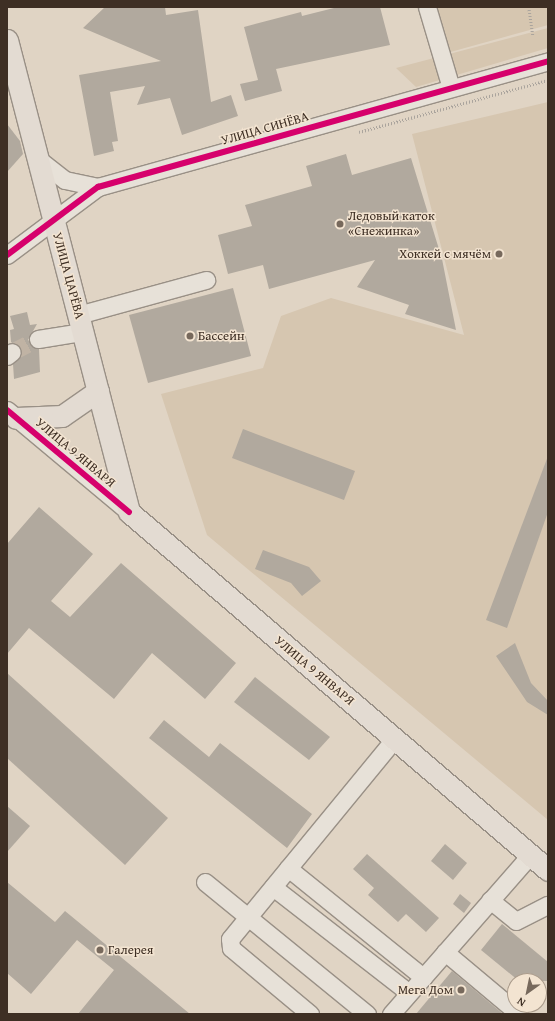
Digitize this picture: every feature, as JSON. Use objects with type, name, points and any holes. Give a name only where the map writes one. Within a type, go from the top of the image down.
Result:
[{"type":"main road","name":"УЛИЦА ЦАРЁВА","points":[[7,40],[129,512]]},
{"type":"main road","points":[[12,414],[62,416],[98,391]]},
{"type":"main road","name":"УЛИЦА 9 ЯНВАРЯ","points":[[129,512],[548,870]]},
{"type":"street","points":[[427,7],[451,88]]},
{"type":"street","name":"УЛИЦА СИНЁВА","points":[[7,255],[98,187],[548,61]]},
{"type":"street","points":[[38,159],[65,180],[98,187]]},
{"type":"street","points":[[38,339],[206,280]]},
{"type":"street","name":"УЛИЦА 9 ЯНВАРЯ","points":[[12,414],[129,512]]},
{"type":"street","points":[[310,1014],[231,948],[230,939],[394,738]]},
{"type":"street","points":[[391,1014],[530,855]]},
{"type":"street","points":[[288,868],[423,977]]},
{"type":"street","points":[[205,882],[367,1014]]},
{"type":"street","points":[[274,886],[409,993]]},
{"type":"street","points":[[490,900],[516,921],[548,904]]},
{"type":"street","points":[[445,952],[519,1014]]},
{"type":"path","points":[[529,7],[533,36]]},
{"type":"shaded area","points":[[421,7],[548,7],[548,25],[436,56]]},
{"type":"shaded area","points":[[548,28],[548,48],[416,87],[396,68]]},
{"type":"shaded area","points":[[548,102],[548,820],[207,535],[161,394],[263,368],[281,316],[331,298],[464,335],[412,134]]},
{"type":"building","points":[[105,7],[165,7],[166,15],[198,10],[211,102],[231,95],[238,116],[182,135],[170,98],[137,105],[145,86],[110,92],[118,141],[112,142],[114,151],[94,156],[79,75],[161,61],[83,28]]},
{"type":"building","points":[[338,7],[380,7],[390,45],[276,69],[282,91],[245,101],[240,84],[258,80],[244,27],[301,12],[302,16]]},
{"type":"building","points":[[7,124],[20,141],[23,154],[7,172]]},
{"type":"building","name":"Ледовый каток «Снежинка»","points":[[346,154],[352,175],[411,158],[442,259],[456,330],[405,314],[409,305],[357,287],[375,260],[269,289],[263,265],[228,274],[218,235],[252,226],[245,205],[312,186],[306,166]]},
{"type":"building","name":"Бассейн","points":[[233,288],[251,356],[148,383],[129,315]]},
{"type":"building","points":[[27,312],[30,325],[37,324],[28,340],[39,349],[40,372],[14,379],[13,364],[22,351],[11,342],[10,330],[14,329],[10,316]]},
{"type":"building","points":[[243,429],[355,471],[344,500],[232,458]]},
{"type":"building","points":[[548,456],[548,512],[507,628],[486,620]]},
{"type":"building","points":[[39,507],[93,554],[51,601],[70,617],[121,563],[236,663],[205,699],[152,653],[114,699],[29,628],[7,654],[7,544]]},
{"type":"building","points":[[263,550],[309,567],[321,581],[302,596],[291,583],[255,569]]},
{"type":"building","points":[[515,643],[531,683],[548,701],[548,715],[527,702],[496,656]]},
{"type":"building","points":[[7,673],[168,818],[125,865],[7,758]]},
{"type":"building","points":[[255,677],[330,737],[309,760],[234,702]]},
{"type":"building","points":[[164,720],[209,757],[220,743],[312,814],[287,848],[149,738]]},
{"type":"building","points":[[7,806],[30,826],[7,852]]},
{"type":"building","points":[[445,844],[467,863],[453,880],[431,861]]},
{"type":"building","points":[[367,854],[439,918],[426,932],[406,914],[398,922],[368,895],[374,888],[353,869]]},
{"type":"building","points":[[7,882],[55,922],[65,911],[190,1014],[78,1014],[114,970],[77,940],[31,994],[7,973]]},
{"type":"building","points":[[460,894],[471,903],[464,913],[453,904]]},
{"type":"building","points":[[502,924],[548,962],[548,981],[547,973],[509,973],[481,950]]},
{"type":"building","name":"Мега Дом","points":[[452,971],[503,1014],[416,1014]]},
{"type":"tunnel","points":[[12,352],[38,339]]},
{"type":"cycle path","points":[[7,255],[98,187],[548,61]]},
{"type":"cycle path","points":[[7,410],[129,512]]},
{"type":"place","name":"Ледовый каток «Снежинка»","points":[[340,224]]},
{"type":"place","name":"Хоккей с мячём","points":[[499,254]]},
{"type":"place","name":"Бассейн","points":[[190,336]]},
{"type":"place","name":"Галерея","points":[[100,950]]},
{"type":"place","name":"Мега Дом","points":[[461,990]]}]
